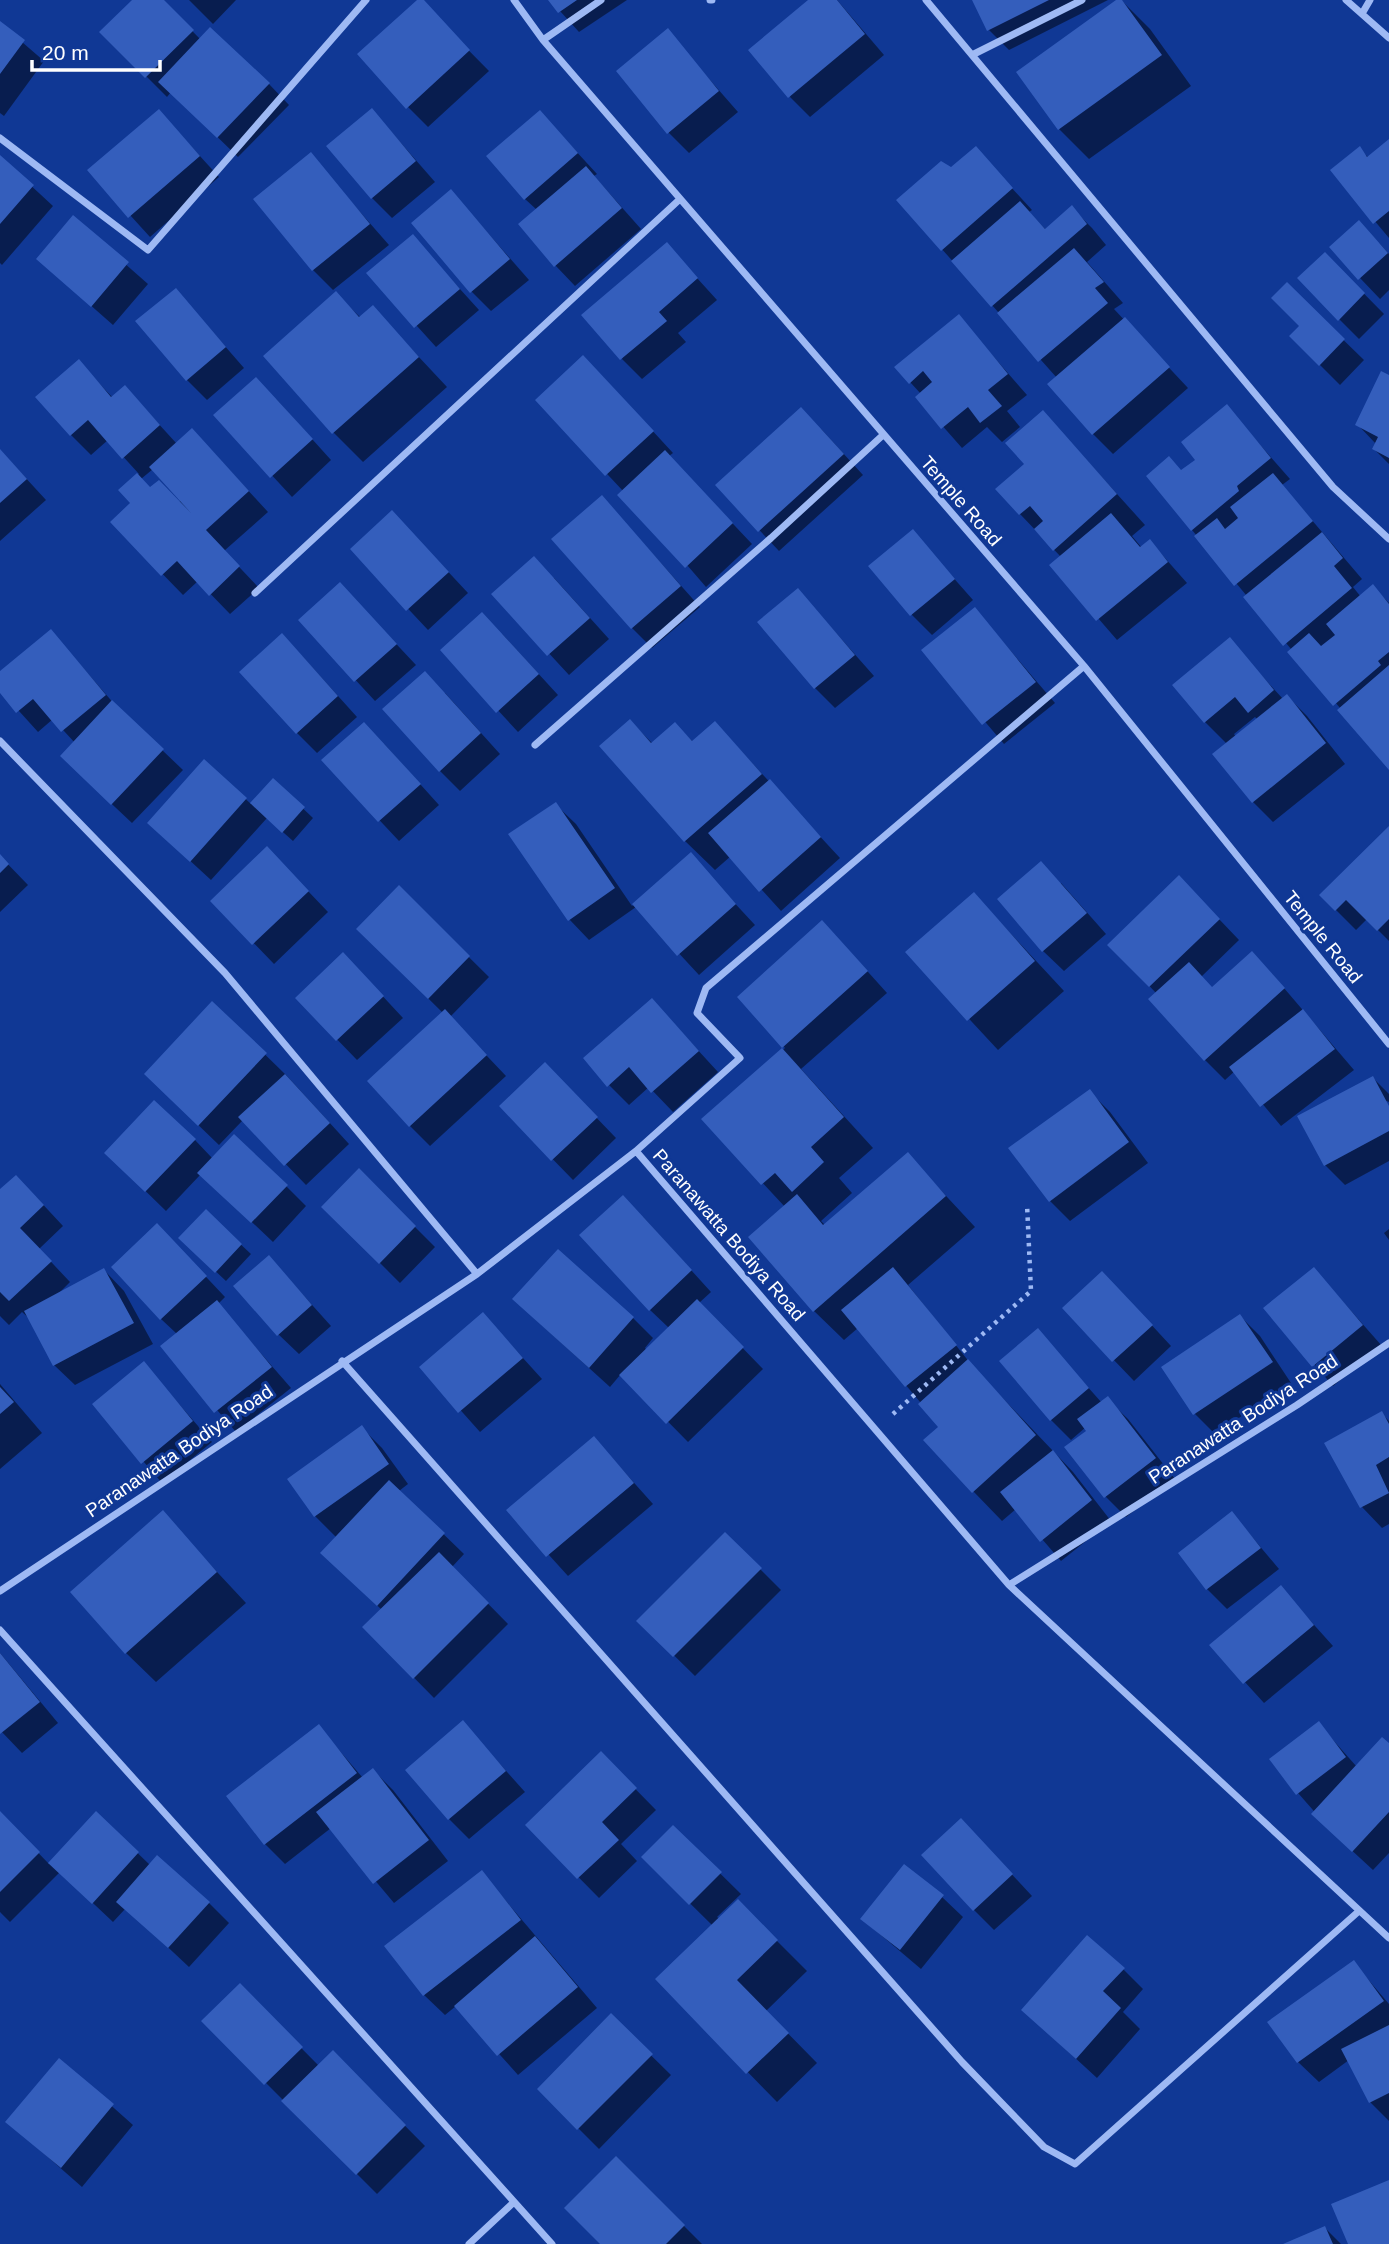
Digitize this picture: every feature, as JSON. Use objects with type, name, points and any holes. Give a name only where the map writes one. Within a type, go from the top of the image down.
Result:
[{"type":"street","points":[[0,138],[148,250],[366,0]]},
{"type":"street","name":"Temple Road","points":[[514,0],[543,40],[1084,666],[1389,1044]]},
{"type":"street","points":[[543,40],[601,0]]},
{"type":"street","points":[[926,0],[1333,487],[1389,539]]},
{"type":"street","points":[[972,55],[1082,0]]},
{"type":"street","points":[[1346,0],[1363,12],[1389,38]]},
{"type":"street","points":[[1363,12],[1370,0]]},
{"type":"street","points":[[255,593],[680,199]]},
{"type":"street","points":[[535,745],[771,538],[883,435]]},
{"type":"street","points":[[636,1151],[740,1058],[697,1013],[706,988],[1084,666]]},
{"type":"street","points":[[0,741],[225,972],[477,1274]]},
{"type":"street","name":"Paranawatta Bodiya Road","points":[[0,1591],[342,1361],[477,1274],[636,1151],[1009,1586],[1297,1405],[1389,1343]]},
{"type":"street","points":[[342,1361],[962,2062],[1044,2147],[1075,2164],[1359,1911]]},
{"type":"street","points":[[1009,1586],[1389,1938]]},
{"type":"street","points":[[0,1630],[552,2244]]},
{"type":"street","points":[[469,2244],[514,2202]]},
{"type":"path","points":[[875,1430],[1031,1291],[1027,1204]]},
{"type":"building","points":[[132,0],[164,0],[194,30],[145,78],[99,32]]},
{"type":"building","points":[[417,0],[424,0],[470,50],[406,109],[357,54]]},
{"type":"building","points":[[548,0],[577,0],[558,13]]},
{"type":"building","points":[[808,0],[837,0],[865,34],[788,98],[748,50]]},
{"type":"building","points":[[972,0],[1049,0],[987,31]]},
{"type":"building","points":[[1116,0],[1122,0],[1162,55],[1058,130],[1016,72]]},
{"type":"building","points":[[0,21],[25,40],[0,74]]},
{"type":"building","points":[[210,27],[270,83],[217,138],[158,82]]},
{"type":"building","points":[[668,28],[719,91],[667,134],[616,71]]},
{"type":"building","points":[[372,108],[416,161],[371,199],[326,146]]},
{"type":"building","points":[[159,109],[200,156],[128,218],[87,170]]},
{"type":"building","points":[[540,110],[578,153],[524,200],[486,156]]},
{"type":"building","points":[[1389,139],[1389,211],[1373,224],[1330,170],[1360,146],[1367,157]]},
{"type":"building","points":[[976,146],[1013,188],[941,251],[896,200],[941,161],[951,167]]},
{"type":"building","points":[[311,152],[370,224],[312,271],[253,199]]},
{"type":"building","points":[[0,155],[34,185],[0,224]]},
{"type":"building","points":[[586,166],[622,208],[554,267],[518,224]]},
{"type":"building","points":[[451,189],[510,259],[470,293],[411,223]]},
{"type":"building","points":[[1020,201],[1045,229],[1072,205],[1087,224],[991,307],[951,261]]},
{"type":"building","points":[[73,215],[129,262],[91,307],[36,259]]},
{"type":"building","points":[[1359,220],[1388,253],[1358,280],[1329,247]]},
{"type":"building","points":[[413,234],[460,289],[414,328],[366,273]]},
{"type":"building","points":[[667,242],[698,278],[659,312],[667,321],[620,360],[581,315]]},
{"type":"building","points":[[1074,248],[1104,282],[1095,288],[1108,303],[1038,362],[997,313]]},
{"type":"building","points":[[1325,252],[1365,293],[1338,321],[1297,278]]},
{"type":"building","points":[[1287,282],[1345,339],[1319,366],[1289,336],[1299,326],[1271,298]]},
{"type":"building","points":[[176,288],[226,347],[186,381],[135,321]]},
{"type":"building","points":[[336,291],[359,317],[373,305],[419,357],[332,434],[263,356]]},
{"type":"building","points":[[959,314],[1008,374],[988,390],[1002,406],[980,423],[968,407],[941,429],[915,397],[932,382],[923,371],[909,384],[894,367]]},
{"type":"building","points":[[1125,317],[1170,367],[1092,435],[1047,384]]},
{"type":"building","points":[[583,355],[654,431],[605,476],[535,400]]},
{"type":"building","points":[[79,359],[111,397],[125,385],[160,425],[122,459],[88,420],[70,436],[35,397]]},
{"type":"building","points":[[1381,371],[1389,375],[1389,458],[1372,449],[1378,437],[1355,425]]},
{"type":"building","points":[[256,377],[313,439],[270,478],[213,415]]},
{"type":"building","points":[[1227,404],[1271,458],[1237,486],[1239,491],[1191,531],[1146,476],[1169,456],[1181,470],[1195,460],[1181,442]]},
{"type":"building","points":[[801,407],[844,454],[758,532],[715,485]]},
{"type":"building","points":[[1043,410],[1117,494],[1053,551],[1034,529],[1043,521],[1030,506],[1019,515],[995,489],[1024,464],[1005,443]]},
{"type":"building","points":[[192,428],[249,491],[206,530],[240,566],[209,596],[177,561],[161,576],[110,522],[130,503],[118,490],[137,473],[150,487],[159,480],[191,513],[149,467]]},
{"type":"building","points":[[0,449],[27,479],[0,503]]},
{"type":"building","points":[[665,450],[733,523],[685,568],[617,495]]},
{"type":"building","points":[[1273,473],[1313,521],[1234,586],[1194,536],[1217,518],[1225,529],[1238,518],[1230,507]]},
{"type":"building","points":[[602,495],[681,586],[631,629],[551,539]]},
{"type":"building","points":[[392,510],[449,572],[406,611],[350,549]]},
{"type":"building","points":[[1111,513],[1140,547],[1150,539],[1168,562],[1096,621],[1049,565]]},
{"type":"building","points":[[913,529],[955,579],[910,616],[868,566]]},
{"type":"building","points":[[1322,532],[1343,558],[1334,566],[1352,588],[1283,646],[1243,597]]},
{"type":"building","points":[[534,556],[590,618],[547,656],[491,594]]},
{"type":"building","points":[[340,582],[397,644],[354,682],[298,620]]},
{"type":"building","points":[[1373,584],[1389,604],[1389,652],[1378,661],[1381,665],[1333,706],[1287,652],[1309,633],[1321,646],[1335,635],[1326,624]]},
{"type":"building","points":[[798,588],[855,655],[814,689],[757,622]]},
{"type":"building","points":[[975,607],[1036,682],[982,725],[921,650]]},
{"type":"building","points":[[482,612],[539,674],[496,713],[440,650]]},
{"type":"building","points":[[51,629],[106,695],[61,732],[33,699],[16,713],[0,693],[0,671]]},
{"type":"building","points":[[282,633],[338,696],[296,734],[239,672]]},
{"type":"building","points":[[1230,637],[1274,690],[1248,713],[1235,697],[1204,723],[1172,685]]},
{"type":"building","points":[[1389,665],[1389,770],[1337,710]]},
{"type":"building","points":[[425,671],[481,733],[439,772],[382,709]]},
{"type":"building","points":[[1287,694],[1326,743],[1252,803],[1212,754]]},
{"type":"building","points":[[112,700],[164,749],[111,805],[60,756]]},
{"type":"building","points":[[630,719],[651,743],[675,722],[692,741],[715,721],[762,774],[684,842],[599,746]]},
{"type":"building","points":[[364,722],[421,784],[378,822],[321,760]]},
{"type":"building","points":[[204,759],[247,798],[190,862],[147,823]]},
{"type":"building","points":[[273,778],[305,807],[282,833],[250,803]]},
{"type":"building","points":[[770,779],[821,837],[759,892],[708,833]]},
{"type":"building","points":[[556,802],[615,888],[568,921],[508,834]]},
{"type":"building","points":[[1389,826],[1389,919],[1377,931],[1346,900],[1335,911],[1319,895]]},
{"type":"building","points":[[267,846],[309,891],[252,945],[210,901]]},
{"type":"building","points":[[691,852],[736,904],[677,956],[632,904]]},
{"type":"building","points":[[0,854],[9,864],[0,873]]},
{"type":"building","points":[[1041,861],[1087,913],[1042,952],[997,899]]},
{"type":"building","points":[[1179,875],[1220,919],[1149,987],[1107,945]]},
{"type":"building","points":[[399,885],[470,956],[428,999],[356,929]]},
{"type":"building","points":[[974,892],[1035,961],[967,1021],[905,952]]},
{"type":"building","points":[[822,920],[868,971],[782,1048],[737,997]]},
{"type":"building","points":[[1252,951],[1285,988],[1204,1061],[1148,999],[1189,962],[1212,987]]},
{"type":"building","points":[[343,952],[384,996],[336,1041],[295,998]]},
{"type":"building","points":[[652,998],[699,1051],[651,1093],[629,1067],[607,1087],[583,1058]]},
{"type":"building","points":[[212,1001],[267,1053],[198,1126],[144,1074]]},
{"type":"building","points":[[445,1009],[487,1055],[409,1127],[367,1081]]},
{"type":"building","points":[[1303,1009],[1335,1049],[1260,1107],[1229,1067]]},
{"type":"building","points":[[782,1048],[844,1117],[811,1147],[824,1162],[792,1192],[775,1173],[761,1185],[701,1119]]},
{"type":"building","points":[[545,1062],[598,1117],[551,1161],[499,1106]]},
{"type":"building","points":[[285,1074],[330,1123],[284,1166],[238,1117]]},
{"type":"building","points":[[1373,1076],[1389,1106],[1389,1131],[1324,1166],[1297,1116]]},
{"type":"building","points":[[1090,1089],[1129,1142],[1049,1202],[1008,1148]]},
{"type":"building","points":[[154,1100],[196,1139],[145,1192],[104,1153]]},
{"type":"building","points":[[234,1134],[288,1185],[251,1223],[197,1173]]},
{"type":"building","points":[[908,1152],[946,1196],[813,1312],[748,1237],[797,1194],[823,1225]]},
{"type":"building","points":[[359,1168],[416,1226],[379,1264],[321,1207]]},
{"type":"building","points":[[16,1175],[44,1205],[20,1228],[52,1261],[9,1301],[0,1292],[0,1189]]},
{"type":"building","points":[[623,1195],[692,1270],[649,1311],[579,1235]]},
{"type":"building","points":[[206,1209],[242,1244],[215,1273],[178,1238]]},
{"type":"building","points":[[157,1223],[207,1276],[160,1320],[111,1267]]},
{"type":"building","points":[[558,1249],[634,1317],[589,1368],[512,1299]]},
{"type":"building","points":[[269,1255],[312,1305],[277,1336],[233,1286]]},
{"type":"building","points":[[893,1267],[957,1345],[905,1387],[841,1310]]},
{"type":"building","points":[[1314,1267],[1363,1325],[1312,1367],[1263,1308]]},
{"type":"building","points":[[104,1268],[134,1323],[53,1366],[24,1311]]},
{"type":"building","points":[[1102,1271],[1153,1325],[1112,1362],[1062,1308]]},
{"type":"building","points":[[697,1299],[744,1347],[666,1424],[619,1375]]},
{"type":"building","points":[[217,1300],[272,1367],[214,1413],[160,1346]]},
{"type":"building","points":[[483,1312],[523,1358],[458,1413],[419,1367]]},
{"type":"building","points":[[1240,1314],[1273,1362],[1193,1415],[1161,1367]]},
{"type":"building","points":[[1038,1328],[1089,1388],[1050,1421],[999,1361]]},
{"type":"building","points":[[968,1359],[1036,1435],[972,1493],[923,1440],[938,1427],[918,1404]]},
{"type":"building","points":[[144,1361],[193,1421],[141,1464],[92,1404]]},
{"type":"building","points":[[0,1387],[14,1402],[0,1414]]},
{"type":"building","points":[[1108,1396],[1156,1458],[1104,1498],[1064,1447],[1086,1431],[1077,1419]]},
{"type":"building","points":[[1382,1411],[1389,1424],[1389,1457],[1376,1465],[1389,1493],[1360,1508],[1324,1443]]},
{"type":"building","points":[[362,1425],[389,1464],[314,1517],[287,1479]]},
{"type":"building","points":[[594,1436],[634,1483],[546,1557],[506,1510]]},
{"type":"building","points":[[1053,1450],[1092,1500],[1040,1542],[1000,1492]]},
{"type":"building","points":[[389,1480],[445,1533],[377,1606],[320,1553]]},
{"type":"building","points":[[163,1510],[217,1572],[125,1654],[70,1592]]},
{"type":"building","points":[[1232,1511],[1261,1548],[1206,1590],[1178,1553]]},
{"type":"building","points":[[725,1532],[762,1568],[673,1657],[636,1621]]},
{"type":"building","points":[[439,1552],[489,1603],[413,1679],[362,1627]]},
{"type":"building","points":[[1281,1585],[1314,1625],[1243,1684],[1209,1645]]},
{"type":"building","points":[[0,1653],[40,1702],[0,1734]]},
{"type":"building","points":[[463,1720],[506,1771],[448,1820],[405,1770]]},
{"type":"building","points":[[1319,1721],[1346,1757],[1296,1795],[1269,1759]]},
{"type":"building","points":[[319,1724],[357,1773],[264,1845],[226,1796]]},
{"type":"building","points":[[1382,1737],[1389,1743],[1389,1812],[1352,1852],[1311,1814]]},
{"type":"building","points":[[601,1751],[637,1788],[602,1822],[619,1840],[577,1879],[525,1825]]},
{"type":"building","points":[[373,1768],[429,1840],[373,1884],[316,1812]]},
{"type":"building","points":[[0,1811],[40,1852],[0,1892]]},
{"type":"building","points":[[96,1811],[139,1852],[92,1904],[48,1863]]},
{"type":"building","points":[[961,1818],[1013,1874],[973,1911],[921,1855]]},
{"type":"building","points":[[673,1825],[722,1872],[689,1905],[641,1857]]},
{"type":"building","points":[[157,1855],[210,1902],[168,1948],[116,1902]]},
{"type":"building","points":[[904,1864],[944,1895],[900,1950],[860,1919]]},
{"type":"building","points":[[482,1870],[521,1920],[423,1996],[384,1946]]},
{"type":"building","points":[[738,1899],[778,1940],[737,1980],[789,2033],[746,2074],[655,1979]]},
{"type":"building","points":[[1087,1935],[1125,1968],[1103,1991],[1121,2008],[1076,2059],[1021,2010]]},
{"type":"building","points":[[535,1936],[578,1987],[497,2056],[454,2006]]},
{"type":"building","points":[[1354,1960],[1384,2001],[1297,2063],[1267,2022]]},
{"type":"building","points":[[240,1983],[303,2047],[264,2085],[201,2021]]},
{"type":"building","points":[[611,2013],[653,2054],[577,2130],[537,2089]]},
{"type":"building","points":[[1389,2025],[1389,2093],[1369,2103],[1341,2049]]},
{"type":"building","points":[[333,2050],[406,2125],[356,2175],[281,2101]]},
{"type":"building","points":[[59,2058],[114,2104],[61,2168],[5,2122]]},
{"type":"building","points":[[616,2156],[685,2225],[666,2244],[600,2244],[564,2208]]},
{"type":"building","points":[[1389,2180],[1389,2244],[1348,2244],[1331,2204]]},
{"type":"building","points":[[1325,2226],[1333,2244],[1283,2244]]}]
